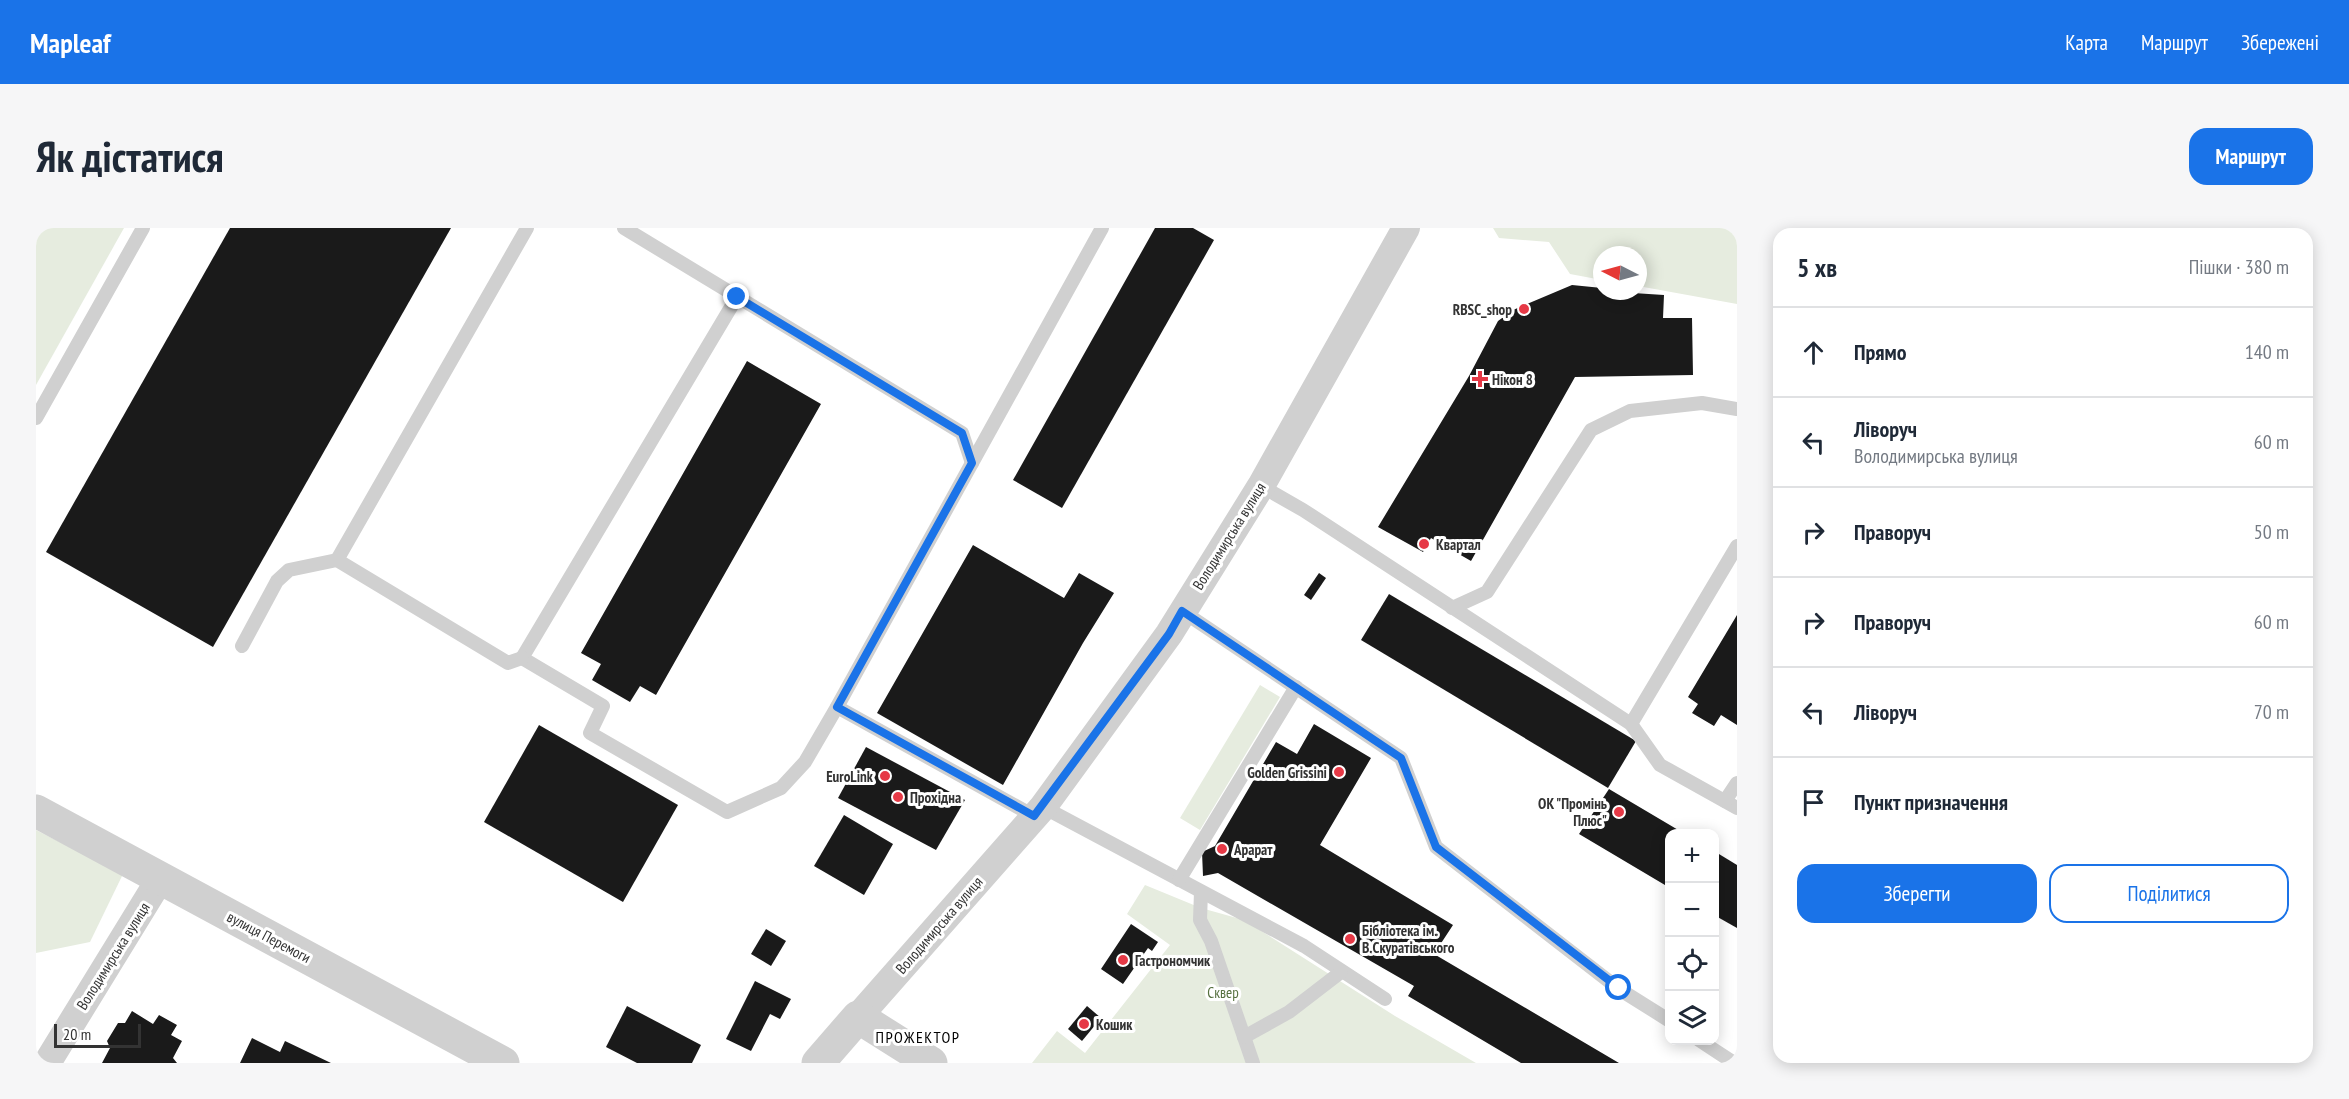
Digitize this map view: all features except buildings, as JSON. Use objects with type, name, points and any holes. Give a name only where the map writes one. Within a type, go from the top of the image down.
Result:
[{"type":"street","name":"Володимирська вулиця","points":[[858,1017],[1039,811],[1169,634],[1261,486],[1406,228]]},
{"type":"street","name":"вулиця Перемоги","points":[[36,811],[503,1063]]},
{"type":"street","name":"Володимирська вулиця","points":[[47,1063],[160,879]]},
{"type":"street","points":[[818,1063],[858,1017],[931,1063]]},
{"type":"lane","points":[[36,418],[143,228]]},
{"type":"lane","points":[[337,560],[527,228]]},
{"type":"lane","points":[[624,228],[962,433],[972,463]]},
{"type":"lane","points":[[522,658],[603,706],[590,733],[727,812],[781,788],[805,762],[837,707],[1102,228]]},
{"type":"lane","points":[[242,646],[277,581],[289,570],[337,560],[508,663],[522,658],[737,297]]},
{"type":"lane","points":[[1452,608],[1487,592],[1591,430],[1630,411],[1702,403],[1737,409]]},
{"type":"lane","points":[[1261,486],[1303,510],[1631,724],[1660,765],[1731,804],[1737,783]]},
{"type":"lane","points":[[1631,724],[1737,546]]},
{"type":"lane","points":[[1182,611],[1401,758],[1436,847],[1619,988],[1665,1018]]},
{"type":"lane","points":[[1179,880],[1296,687]]},
{"type":"lane","points":[[837,707],[1179,880],[1304,946],[1385,999]]},
{"type":"lane","points":[[1201,892],[1200,920],[1211,941],[1253,1063]]},
{"type":"lane","points":[[1244,1037],[1289,1012],[1341,972]]},
{"type":"lane","points":[[1705,1045],[1734,1063]]},
{"type":"green space","points":[[36,228],[124,228],[36,385]]},
{"type":"green space","points":[[1493,228],[1737,228],[1737,304],[1647,288],[1647,246],[1593,246],[1593,278],[1570,274],[1549,242],[1499,238]]},
{"type":"green space","points":[[1260,685],[1280,697],[1200,830],[1180,818]]},
{"type":"green space","points":[[36,830],[123,874],[90,942],[36,953]]},
{"type":"green space","name":"Сквер","points":[[1145,885],[1201,908],[1244,920],[1395,1016],[1476,1063],[1032,1063],[1057,1031],[1085,1053],[1170,945],[1127,914]]},
{"type":"place","name":"RBSC_shop","points":[[1524,309]]},
{"type":"place","name":"Нікон 8","points":[[1480,379]]},
{"type":"place","name":"Квартал","points":[[1424,544]]},
{"type":"place","name":"Golden Grissini","points":[[1339,772]]},
{"type":"place","name":"EuroLink","points":[[885,776]]},
{"type":"place","name":"Прохідна","points":[[898,797]]},
{"type":"place","name":"ОК \"Промінь Плюс\"","points":[[1619,812]]},
{"type":"place","name":"Арарат","points":[[1222,849]]},
{"type":"place","name":"Бібліотека ім. В.Скуратівського","points":[[1350,939]]},
{"type":"place","name":"Гастрономчик","points":[[1123,960]]},
{"type":"place","name":"Кошик","points":[[1084,1024]]},
{"type":"district","name":"ПРОЖЕКТОР","points":[[918,1037]]},
{"type":"route","points":[[737,297],[962,433],[972,463],[837,707],[1034,816],[1043,807],[1169,634],[1182,611],[1401,758],[1436,847],[1619,988]]}]
